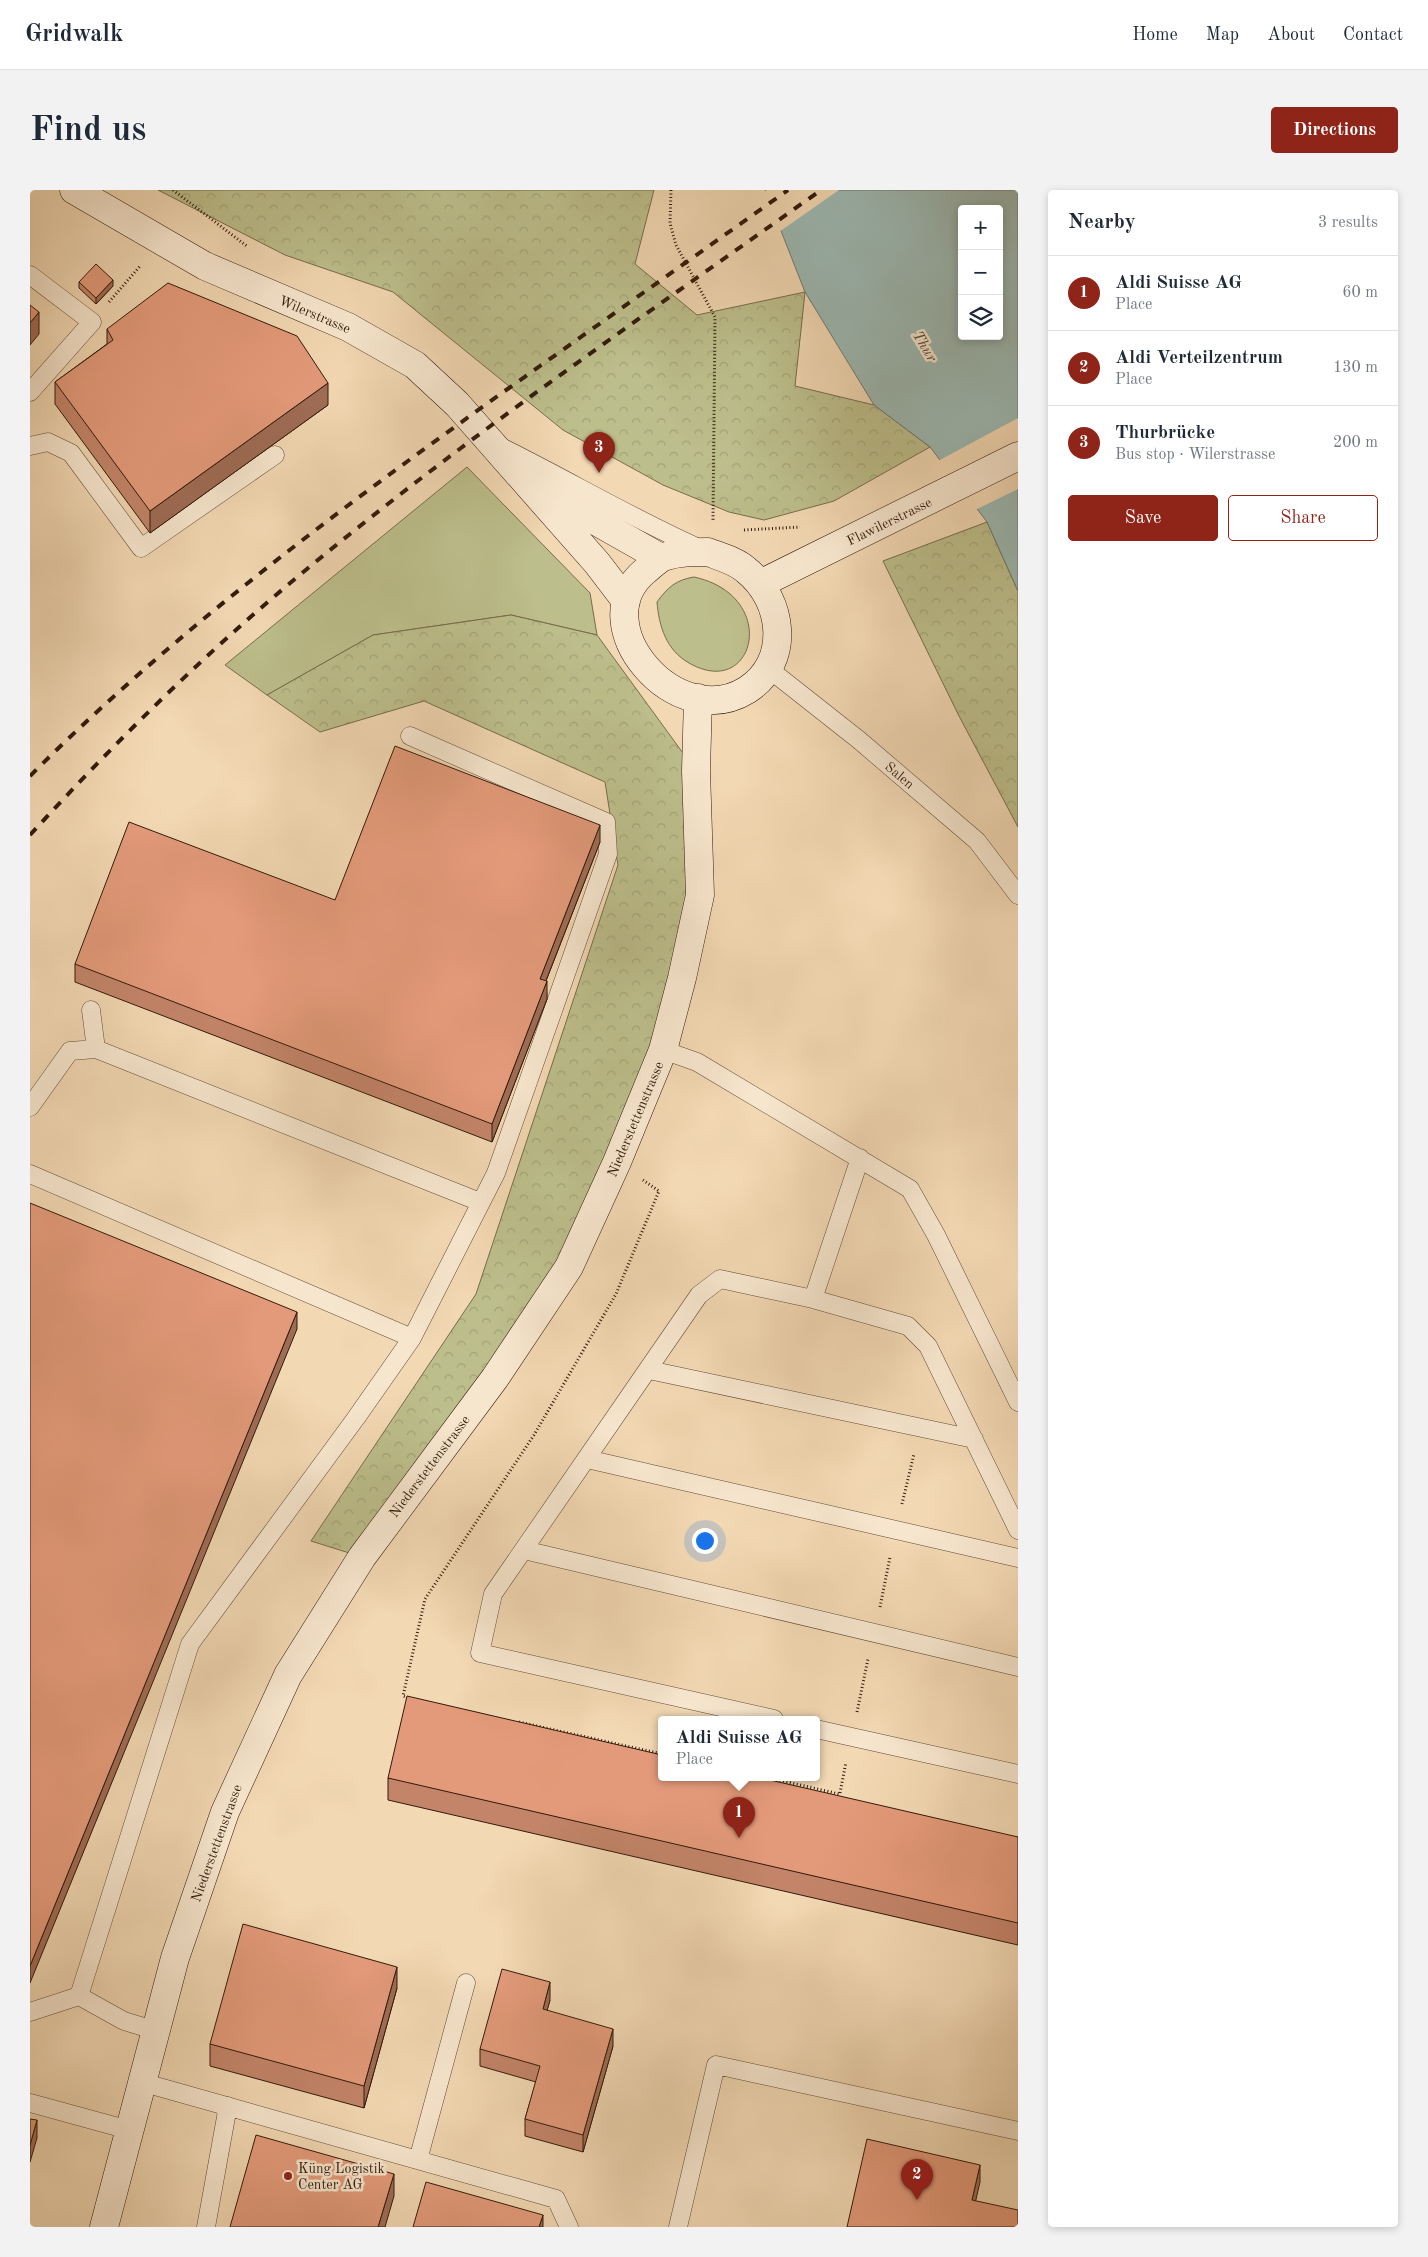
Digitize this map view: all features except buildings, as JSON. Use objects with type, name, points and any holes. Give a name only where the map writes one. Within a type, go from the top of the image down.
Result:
[{"type":"street","name":"Wilerstrasse","points":[[74,190],[205,266],[348,327],[415,366],[457,404],[597,563],[626,601]]},
{"type":"street","name":"Flawilerstrasse","points":[[760,584],[1018,456]]},
{"type":"street","name":"Wilerstrasse","points":[[524,481],[661,558]]},
{"type":"street","points":[[684,552],[708,552],[746,569],[760,584],[773,607],[778,627],[776,649],[769,669],[748,689],[731,697],[716,700],[698,698],[660,683],[642,665],[630,641],[625,622],[626,601],[636,579],[661,558],[684,552]]},
{"type":"street","name":"Niederstettenstrasse","points":[[104,2227],[154,2030],[175,1958],[225,1812],[288,1675],[362,1557],[495,1378],[569,1267],[617,1162],[663,1050],[682,978],[700,895],[696,771],[698,698]]},
{"type":"lane","points":[[30,275],[92,322],[30,392]]},
{"type":"lane","points":[[489,441],[563,478],[663,532],[708,552]]},
{"type":"lane","points":[[30,446],[48,442],[70,453],[141,548],[275,455]]},
{"type":"lane","name":"Salen","points":[[769,669],[866,746],[977,842],[1018,895]]},
{"type":"lane","points":[[79,1996],[190,1644],[356,1418],[412,1338],[496,1173],[608,854],[606,822],[410,736]]},
{"type":"lane","points":[[91,1010],[96,1049]]},
{"type":"lane","points":[[30,1107],[70,1051],[96,1049],[480,1202]]},
{"type":"lane","points":[[663,1050],[697,1062],[910,1189],[936,1235],[1018,1402]]},
{"type":"lane","points":[[813,1299],[860,1158]]},
{"type":"lane","points":[[30,1174],[412,1338]]},
{"type":"lane","points":[[761,1716],[480,1653],[493,1594],[699,1295],[720,1279],[813,1299],[908,1326],[928,1346],[1018,1530]]},
{"type":"lane","points":[[649,1370],[974,1439]]},
{"type":"lane","points":[[587,1459],[1018,1558]]},
{"type":"lane","points":[[524,1550],[1018,1667]]},
{"type":"lane","points":[[820,1730],[1018,1774]]},
{"type":"lane","points":[[418,2160],[466,1983]]},
{"type":"lane","points":[[30,2012],[79,1996],[124,2021],[154,2030]]},
{"type":"lane","points":[[678,2227],[716,2065],[1018,2131]]},
{"type":"lane","points":[[141,2082],[556,2199],[569,2227]]},
{"type":"lane","points":[[30,2103],[129,2130]]},
{"type":"lane","points":[[206,2227],[228,2106]]},
{"type":"path","points":[[671,190],[670,224],[676,244],[715,317],[713,524],[708,552]]},
{"type":"path","points":[[239,246],[248,251]]},
{"type":"path","points":[[105,308],[146,260]]},
{"type":"path","points":[[742,530],[807,526]]},
{"type":"path","points":[[784,1781],[840,1793],[838,1801]]},
{"type":"green space","points":[[158,190],[654,190],[635,264],[697,315],[805,292],[795,386],[874,405],[930,447],[834,501],[764,520],[729,512],[663,485],[563,430],[393,292],[285,255]]},
{"type":"green space","points":[[467,467],[590,593],[597,635],[511,615],[373,635],[267,695],[225,665]]},
{"type":"green space","points":[[987,522],[1018,591],[1018,827],[959,716],[883,561]]},
{"type":"green space","points":[[694,577],[721,588],[739,604],[748,623],[749,641],[743,657],[730,668],[712,671],[689,663],[681,658],[665,637],[657,602],[673,585]]},
{"type":"green space","points":[[511,615],[597,635],[696,771],[682,978],[569,1267],[362,1557],[311,1541],[476,1294],[618,865],[605,782],[424,701],[320,732],[267,695],[373,635]]},
{"type":"water","name":"Thur","points":[[765,190],[1018,190],[1018,591],[987,522],[930,447],[874,405],[805,292]]},
{"type":"pier","points":[[767,190],[839,190],[779,232],[763,192]]},
{"type":"pier","points":[[1018,418],[1018,489],[975,510],[938,461]]},
{"type":"railway","points":[[30,776],[143,671],[261,572],[446,433],[788,190]]},
{"type":"railway","points":[[30,835],[89,772],[180,681],[276,595],[342,541],[408,488],[544,386],[821,190]]},
{"type":"place","name":"Thurbrücke","points":[[599,473]]},
{"type":"place","name":"Aldi Suisse AG","points":[[739,1838]]},
{"type":"place","name":"Küng Logistik Center AG","points":[[288,2176]]},
{"type":"place","name":"Aldi Verteilzentrum","points":[[917,2200]]}]
